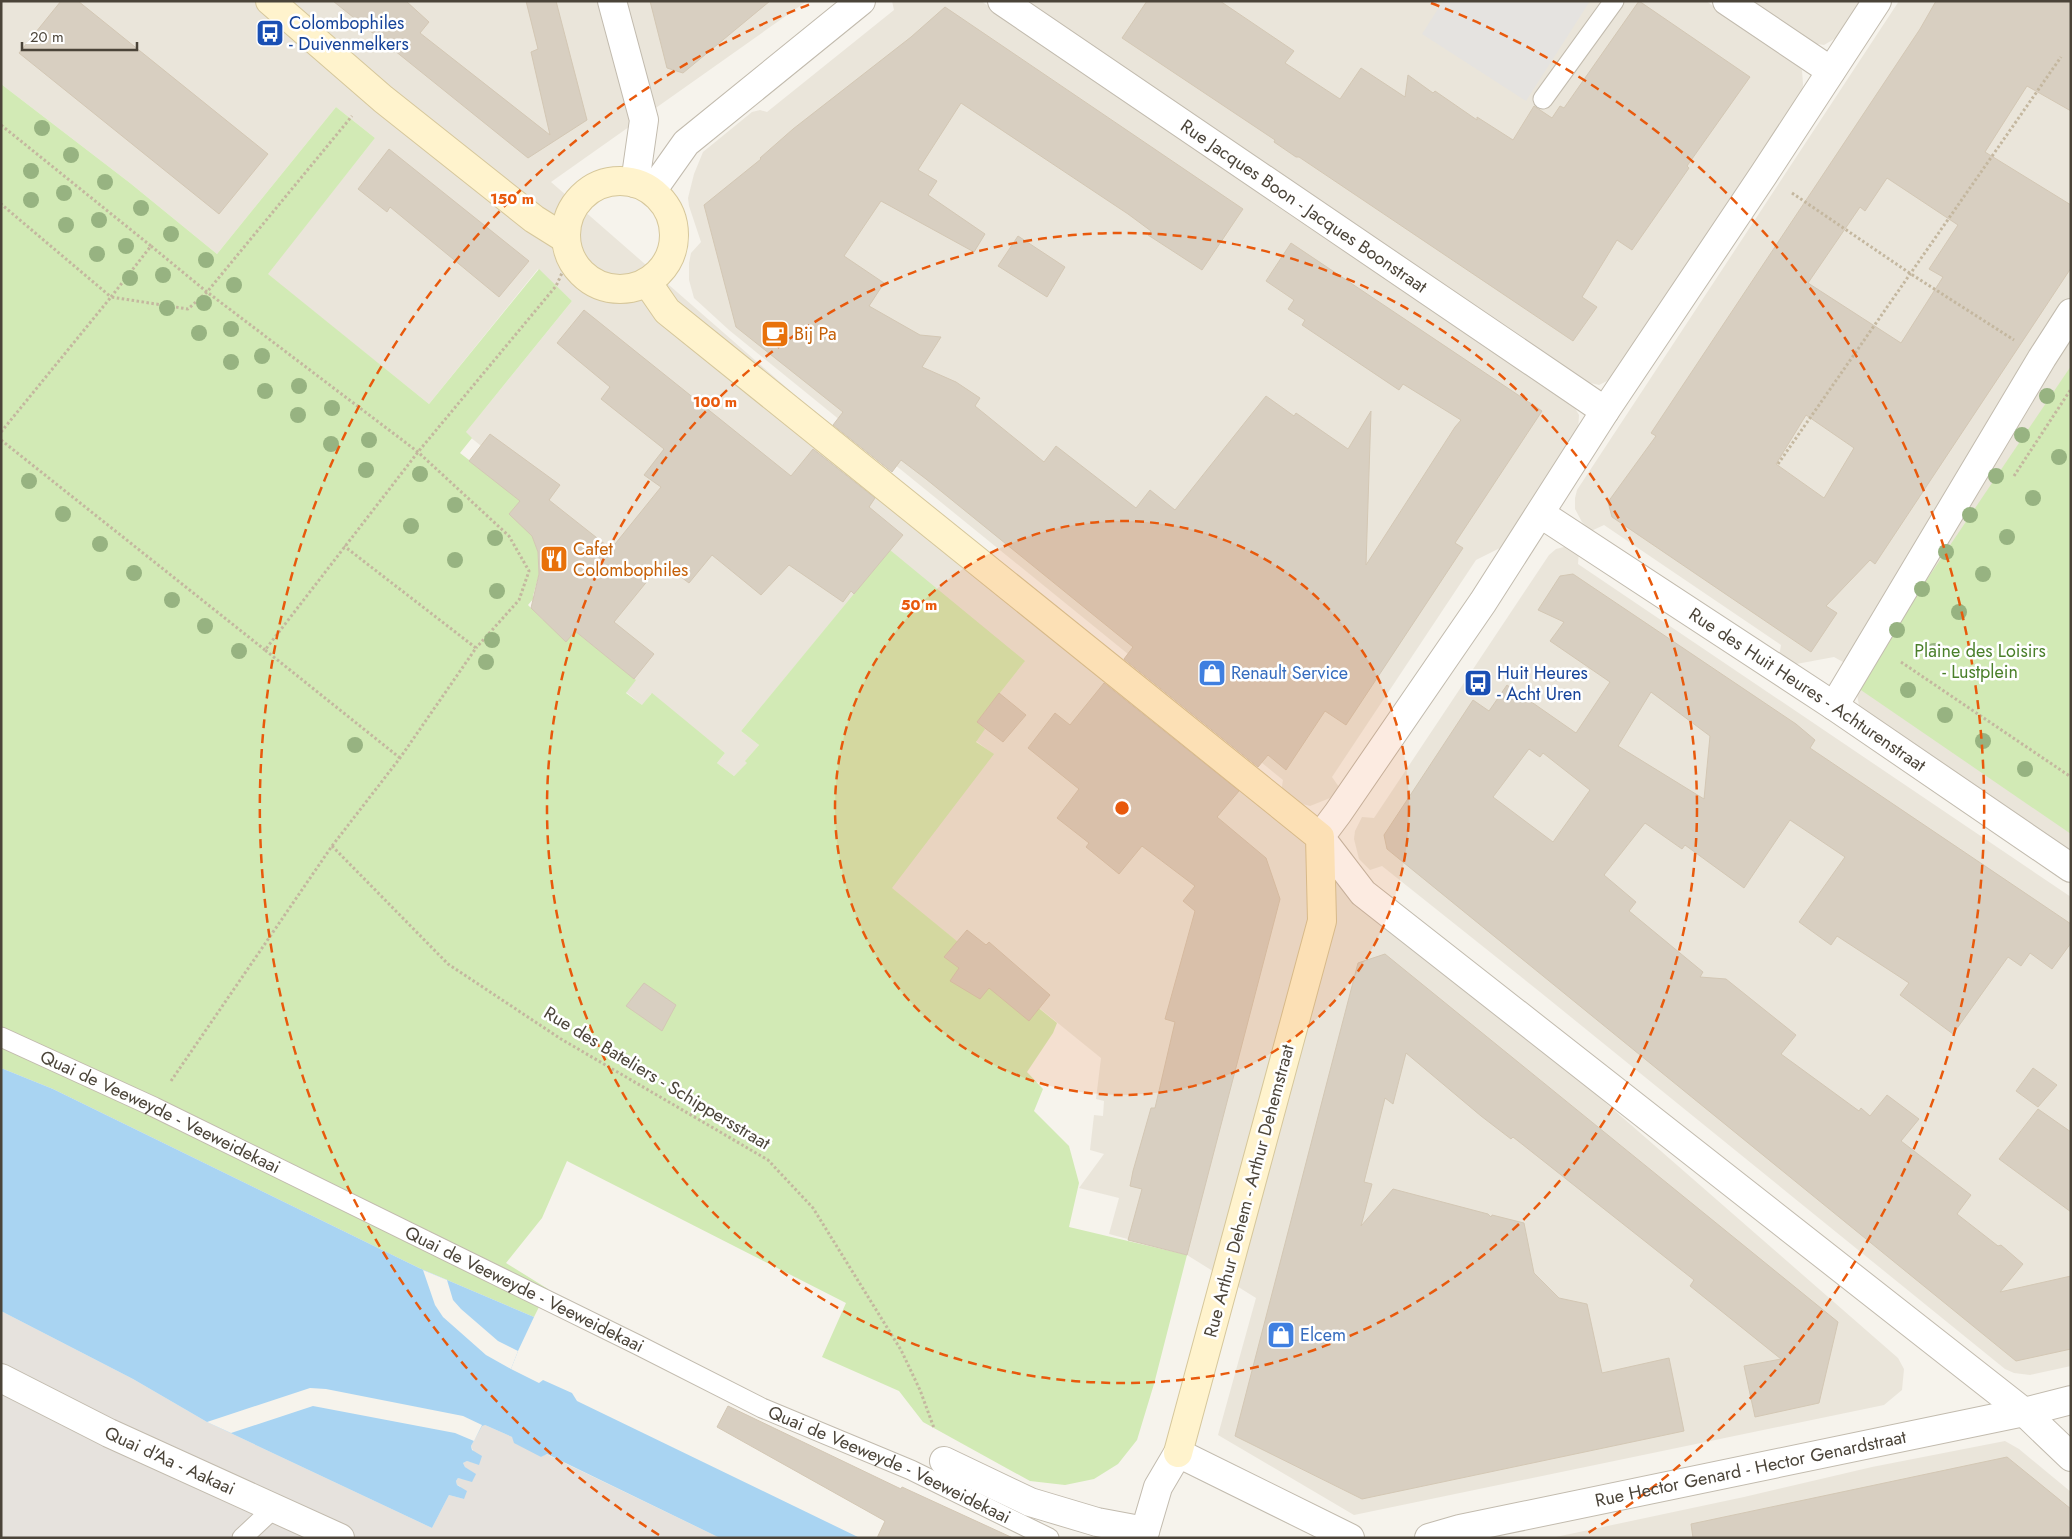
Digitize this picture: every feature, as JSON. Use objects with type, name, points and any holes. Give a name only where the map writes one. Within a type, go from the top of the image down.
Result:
[{"type":"street","points":[[270,1],[383,99],[568,248],[580,272],[594,283],[612,289],[630,289],[647,282],[661,270],[670,255],[674,238],[672,220],[664,204],[644,187],[618,180],[601,184],[581,196],[569,216],[568,248]]},
{"type":"street","points":[[612,1],[644,120],[644,187]]},
{"type":"street","points":[[644,187],[686,143],[861,1]]},
{"type":"street","name":"Rue Jacques Boon - Jacques Boonstraat","points":[[1002,1],[1605,411]]},
{"type":"street","points":[[1727,1],[1831,71]]},
{"type":"street","points":[[1320,837],[1450,651],[1541,514],[1605,411],[1877,1]]},
{"type":"street","points":[[647,282],[667,311],[1320,837],[1363,893],[2024,1412],[2071,1457]]},
{"type":"street","points":[[1834,706],[2042,358],[2071,313]]},
{"type":"street","name":"Rue des Huit Heures - Achturenstraat","points":[[1541,514],[1834,706],[2071,868]]},
{"type":"street","name":"Rue Arthur Dehem - Arthur Dehemstraat","points":[[1144,1534],[1158,1487],[1178,1453],[1322,921],[1320,837]]},
{"type":"street","name":"Quai d'Aa - Aakaai","points":[[1,1378],[109,1433],[340,1538]]},
{"type":"street","name":"Rue Hector Genard - Hector Genardstraat","points":[[1428,1538],[1460,1529],[2024,1412],[2071,1400]]},
{"type":"street","points":[[1178,1453],[1350,1538]]},
{"type":"street","name":"Quai de Veeweyde - Veeweidekaai","points":[[944,1461],[1030,1502],[1144,1534]]},
{"type":"lane","points":[[1543,99],[1614,1]]},
{"type":"lane","name":"Quai de Veeweyde - Veeweidekaai","points":[[1,1037],[154,1107],[630,1340],[762,1408],[911,1470],[1049,1538]]},
{"type":"lane","points":[[242,1538],[274,1508]]},
{"type":"path","points":[[1778,464],[2061,57]]},
{"type":"path","points":[[1,204],[111,297],[188,309],[207,292],[355,111]]},
{"type":"path","points":[[1,125],[207,292],[418,452],[509,536],[529,571],[519,600],[476,648],[400,758],[332,846],[154,1107]]},
{"type":"path","points":[[1764,174],[1911,274],[2042,358]]},
{"type":"path","points":[[1,432],[151,246]]},
{"type":"path","points":[[265,650],[418,452],[556,286],[568,248]]},
{"type":"path","points":[[1,440],[400,758]]},
{"type":"path","points":[[344,546],[476,648]]},
{"type":"path","points":[[1895,659],[2071,777]]},
{"type":"path","name":"Rue des Bateliers - Schippersstraat","points":[[332,846],[448,964],[561,1039],[768,1160],[813,1208],[901,1350],[920,1390],[944,1461]]},
{"type":"shaded area","points":[[1,1],[807,1],[551,182],[1898,1358],[1904,1369],[1902,1390],[1884,1405],[1354,1515],[1218,1435],[1256,1298],[1187,1255],[1109,1234],[1119,1198],[1079,1188],[1104,1154],[1090,1150],[1094,1115],[1103,1116],[1104,1101],[1096,1099],[1101,1058],[891,888],[993,754],[976,741],[977,722],[1024,662],[890,551],[741,731],[759,745],[746,760],[748,763],[734,776],[717,763],[725,753],[651,694],[643,706],[626,692],[635,680],[556,616],[585,529],[465,433],[572,301],[538,269],[429,404],[267,274],[375,138],[336,107],[217,254],[130,183],[1,84]]},
{"type":"shaded area","points":[[892,1],[981,1],[1570,400],[1579,415],[1578,431],[1500,548],[1476,560],[1332,777],[1339,787],[1330,798],[1310,806],[1295,802],[1281,793],[1283,780],[729,330],[694,298],[689,280],[689,263],[691,253],[701,242],[688,198],[694,174],[703,152],[752,112],[760,110],[767,112],[894,10]]},
{"type":"shaded area","points":[[1022,1],[1706,1],[1796,63],[1802,70],[1803,85],[1802,92],[1613,378],[1599,385],[1586,382]]},
{"type":"shaded area","points":[[1443,1],[1590,1],[1526,101],[1422,34]]},
{"type":"shaded area","points":[[1748,1],[1863,1],[1841,35],[1824,45],[1811,43]]},
{"type":"shaded area","points":[[1899,1],[2071,1],[2071,854],[1860,711],[1852,667],[1834,657],[1791,665],[1779,657],[1781,645],[1604,525],[1591,531],[1582,522],[1575,509],[1577,490]]},
{"type":"shaded area","points":[[1572,547],[1579,551],[1578,564],[2071,897],[2071,1366],[2030,1375],[2014,1373],[2005,1369],[1382,866],[1370,870],[1359,859],[1354,839],[1355,831],[1362,817],[1374,818],[1549,555],[1556,549]]},
{"type":"shaded area","points":[[1,1311],[133,1379],[207,1422],[432,1528],[449,1495],[464,1499],[460,1486],[457,1485],[456,1481],[458,1478],[462,1479],[475,1474],[465,1467],[463,1463],[467,1461],[479,1464],[471,1446],[482,1425],[485,1425],[512,1437],[541,1457],[546,1454],[720,1538],[1,1538]]},
{"type":"shaded area","points":[[2005,1441],[2019,1449],[2071,1492],[2071,1538],[1551,1538],[1744,1497],[1872,1467]]},
{"type":"green space","points":[[1,84],[130,183],[217,254],[336,107],[375,138],[268,274],[429,404],[539,269],[572,301],[466,432],[472,438],[460,453],[521,500],[538,552],[539,574],[534,598],[528,605],[543,620],[556,616],[636,680],[626,693],[642,705],[652,693],[725,753],[717,763],[734,776],[747,763],[745,761],[759,745],[741,731],[890,550],[1025,661],[977,722],[985,729],[976,742],[994,754],[892,888],[1057,1023],[1053,1033],[1027,1072],[1043,1089],[1034,1111],[1069,1146],[1079,1183],[1069,1227],[1187,1255],[1154,1384],[1137,1440],[1118,1464],[1094,1479],[1065,1485],[1030,1481],[923,1422],[899,1391],[822,1357],[846,1303],[567,1161],[542,1218],[506,1263],[548,1289],[534,1317],[419,1268],[53,1089],[1,1068]]},
{"type":"green space","name":"Plaine des Loisirs - Lustplein","points":[[2071,366],[2071,834],[1855,686]]},
{"type":"water","points":[[1,1068],[53,1089],[419,1268],[534,1317],[511,1369],[539,1383],[543,1380],[572,1393],[577,1401],[860,1538],[720,1538],[547,1454],[541,1457],[514,1443],[512,1437],[485,1425],[482,1426],[471,1446],[472,1450],[482,1456],[479,1465],[467,1461],[463,1463],[465,1467],[476,1474],[472,1482],[458,1478],[456,1481],[457,1485],[467,1491],[464,1499],[449,1495],[432,1528],[207,1422],[133,1379],[1,1311]]},
{"type":"pier","points":[[423,1270],[447,1280],[453,1300],[461,1309],[498,1341],[518,1351],[511,1369],[486,1355],[443,1317],[435,1305]]},
{"type":"pier","points":[[310,1388],[326,1389],[463,1416],[482,1425],[474,1441],[455,1433],[313,1406],[231,1433],[207,1422]]},
{"type":"building","points":[[61,1],[78,1],[268,154],[219,214],[19,53]]},
{"type":"building","points":[[333,1],[406,1],[429,22],[420,33],[550,135],[531,52],[538,49],[526,1],[556,1],[587,120],[528,158]]},
{"type":"building","points":[[650,1],[770,1],[683,73],[667,68]]},
{"type":"building","points":[[1147,1],[1220,1],[1294,51],[1285,63],[1340,99],[1361,68],[1405,97],[1408,75],[1433,93],[1435,91],[1477,120],[1477,117],[1513,140],[1534,106],[1552,118],[1560,106],[1564,108],[1639,1],[1750,77],[1687,166],[1689,168],[1632,250],[1617,240],[1582,297],[1597,307],[1573,341],[1299,157],[1296,157],[1274,142],[1275,140],[1122,38]]},
{"type":"building","points":[[1936,1],[2071,1],[2071,111],[2027,86],[1985,152],[2071,205],[2071,268],[1875,564],[1870,560],[1826,606],[1837,613],[1811,652],[1612,517],[1608,502],[1656,436],[1651,433],[1920,29]],"holes":[[[1887,178],[1958,225],[1929,269],[1943,277],[1901,343],[1808,283],[1860,207],[1865,211]],[[1806,415],[1854,448],[1824,498],[1776,464]]]},
{"type":"building","points":[[945,7],[1243,209],[1202,270],[1148,235],[1151,231],[1128,214],[961,103],[918,170],[937,181],[928,195],[985,234],[974,252],[881,201],[844,256],[884,283],[869,306],[920,335],[941,337],[922,367],[956,382],[980,398],[975,406],[1044,462],[1056,446],[1136,508],[1150,490],[1175,510],[1266,396],[1294,416],[1296,413],[1348,449],[1371,411],[1366,565],[1461,420],[1403,384],[1399,390],[1302,325],[1305,320],[1288,309],[1294,300],[1266,281],[1291,243],[1542,411],[1455,543],[1463,548],[1346,725],[1325,711],[1286,770],[1268,755],[1258,767],[1124,659],[1133,647],[926,479],[901,460],[892,472],[833,425],[843,412],[736,327],[704,205],[761,159],[793,129],[911,37]]},
{"type":"building","points":[[389,149],[529,261],[499,297],[390,207],[387,212],[358,189]]},
{"type":"building","points":[[1018,236],[1065,267],[1047,297],[998,266]]},
{"type":"building","points":[[584,310],[791,476],[813,449],[875,498],[869,507],[903,535],[854,594],[851,591],[843,602],[789,565],[761,595],[712,555],[689,583],[662,563],[614,622],[654,654],[634,679],[575,631],[566,642],[531,608],[539,574],[538,552],[532,536],[509,514],[520,501],[469,461],[490,434],[560,485],[549,500],[611,549],[661,487],[644,475],[664,449],[601,399],[610,387],[557,343]]},
{"type":"building","points":[[1573,574],[1796,724],[1815,740],[1810,748],[2071,924],[2071,943],[2052,969],[2030,953],[2021,966],[2008,957],[1953,1034],[1900,995],[1909,983],[1837,936],[1831,945],[1799,922],[1845,857],[1790,820],[1744,888],[1685,845],[1682,849],[1645,823],[1604,875],[1636,902],[1629,911],[1703,972],[1700,977],[1726,979],[1796,1035],[1781,1054],[1859,1111],[1861,1108],[1870,1116],[1887,1095],[1919,1119],[1901,1141],[1971,1195],[1957,1214],[1998,1246],[2001,1245],[2023,1264],[2000,1292],[2071,1276],[2071,1349],[2016,1361],[1387,849],[1384,835],[1473,700],[1489,711],[1507,685],[1576,733],[1610,682],[1550,641],[1564,622],[1538,610],[1560,576]],"holes":[[[1651,692],[1710,736],[1704,799],[1618,746]],[[1529,749],[1540,757],[1543,753],[1590,790],[1553,842],[1493,797]]]},
{"type":"building","points":[[1104,683],[1239,791],[1217,817],[1266,858],[1280,899],[1187,1255],[1128,1240],[1142,1189],[1130,1186],[1133,1171],[1151,1108],[1155,1108],[1175,1022],[1165,1019],[1195,911],[1183,901],[1195,886],[1142,846],[1119,874],[1086,847],[1089,843],[1057,818],[1079,789],[1028,748],[1055,713],[1070,725]]},
{"type":"building","points":[[999,693],[1026,715],[1003,742],[977,722]]},
{"type":"building","points":[[967,930],[986,945],[989,942],[1050,995],[1029,1021],[989,988],[980,999],[950,981],[959,968],[944,957]]},
{"type":"building","points":[[1385,954],[1838,1322],[1819,1403],[1755,1417],[1744,1366],[1781,1359],[1690,1286],[1694,1280],[1513,1137],[1511,1139],[1481,1116],[1406,1053],[1393,1104],[1385,1098],[1364,1182],[1372,1184],[1361,1226],[1393,1189],[1488,1214],[1491,1217],[1492,1215],[1524,1223],[1534,1273],[1559,1298],[1587,1304],[1602,1373],[1669,1358],[1684,1431],[1362,1499],[1235,1436],[1358,963]]},
{"type":"building","points":[[644,983],[676,1005],[662,1031],[626,1006]]},
{"type":"building","points":[[2033,1068],[2057,1085],[2038,1107],[2016,1091]]},
{"type":"building","points":[[2038,1109],[2071,1132],[2071,1212],[1999,1159]]},
{"type":"building","points":[[728,1406],[901,1489],[902,1487],[1013,1538],[877,1538],[885,1521],[717,1427]]},
{"type":"building","points":[[2007,1457],[2071,1509],[2071,1538],[1693,1538],[1691,1524]]},
{"type":"place","name":"Colombophiles - Duivenmelkers","points":[[270,33]]},
{"type":"place","name":"Bij Pa","points":[[775,334]]},
{"type":"place","name":"Cafet Colombophiles","points":[[554,559]]},
{"type":"place","name":"Renault Service","points":[[1212,673]]},
{"type":"place","name":"Huit Heures - Acht Uren","points":[[1478,683]]},
{"type":"place","name":"Elcem","points":[[1281,1335]]}]
